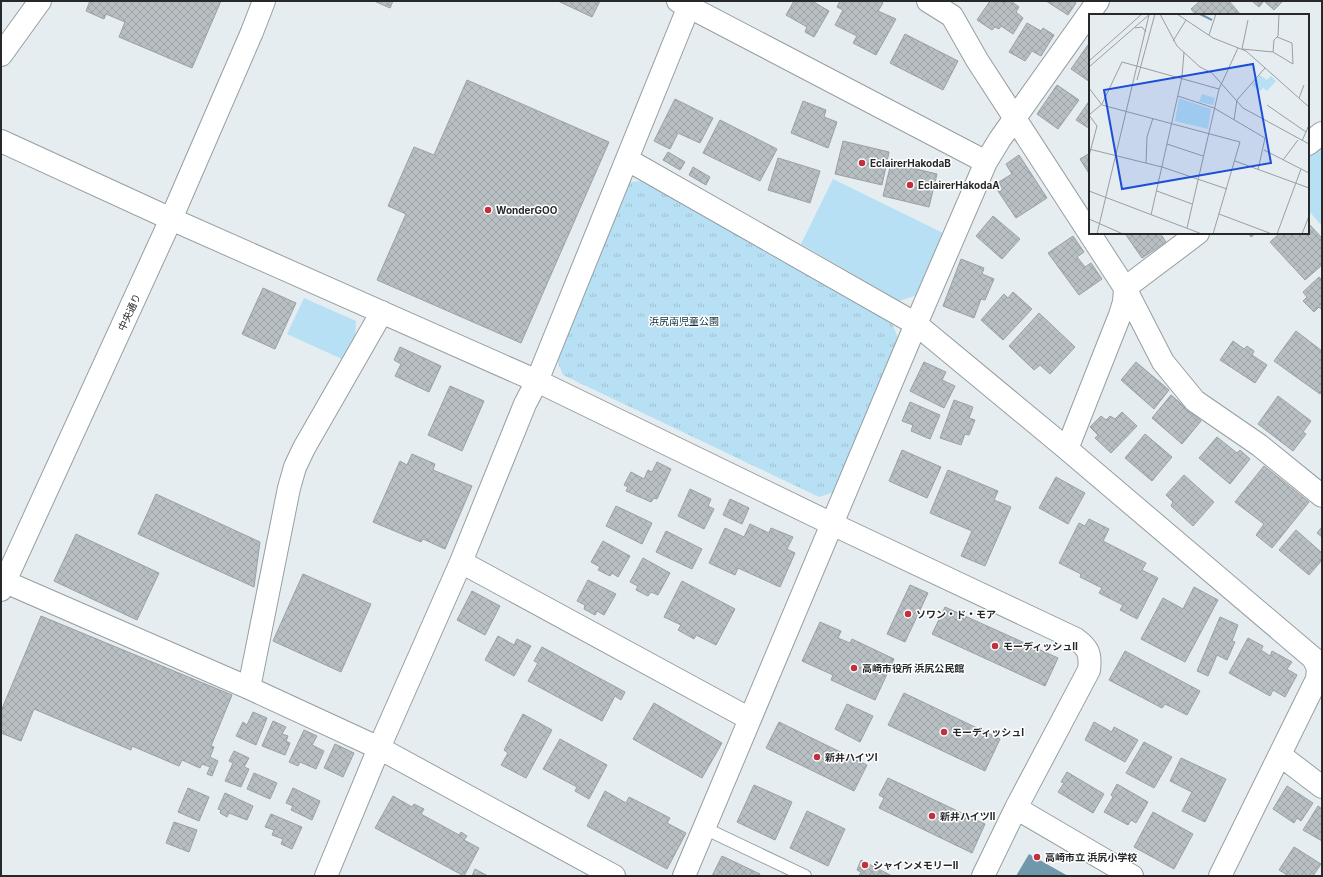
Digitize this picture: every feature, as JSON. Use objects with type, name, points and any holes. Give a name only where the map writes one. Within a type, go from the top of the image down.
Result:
[{"type":"street","points":[[1,55],[40,1]]},
{"type":"street","name":"中央通り","points":[[2,584],[171,219],[264,1]]},
{"type":"street","name":"中央通り","points":[[252,32],[272,1]]},
{"type":"street","points":[[928,1],[952,16],[977,60],[1089,232]]},
{"type":"street","points":[[684,876],[916,324],[986,162],[1015,117],[1098,1]]},
{"type":"street","points":[[326,876],[379,748],[461,562],[526,404],[537,381],[628,160],[686,3],[986,162]]},
{"type":"street","points":[[1309,143],[1322,133]]},
{"type":"street","points":[[1,141],[171,219],[537,381],[832,524],[1076,639],[1085,646],[1088,652],[1090,661],[1089,670],[1016,808],[983,876]]},
{"type":"street","points":[[628,160],[916,324],[1067,449],[1313,658],[1318,668],[1316,679],[1220,876]]},
{"type":"street","points":[[1090,234],[1125,288],[1163,362],[1195,401],[1259,445],[1322,496]]},
{"type":"street","points":[[1067,449],[1120,315],[1124,302],[1125,288],[1197,234]]},
{"type":"street","points":[[249,688],[295,467],[304,448],[382,312]]},
{"type":"street","points":[[461,562],[750,719]]},
{"type":"street","points":[[2,584],[249,688],[379,748],[614,876]]},
{"type":"street","points":[[1280,755],[1322,787]]},
{"type":"street","points":[[1016,808],[1132,876]]},
{"type":"lane","points":[[704,828],[805,876]]},
{"type":"green space","points":[[1322,139],[1322,226],[1309,211],[1309,150]]},
{"type":"green space","points":[[833,179],[943,233],[917,295],[899,301],[801,244]]},
{"type":"green space","name":"浜尻南児童公園","points":[[642,181],[892,323],[898,338],[834,492],[819,497],[563,375],[557,360],[630,182]]},
{"type":"green space","points":[[304,298],[356,321],[355,343],[344,360],[287,334]]},
{"type":"shaded area","points":[[1029,854],[1068,876],[1016,876]]},
{"type":"building","points":[[90,1],[221,1],[192,68],[119,37],[125,22],[106,14],[104,19],[86,11]]},
{"type":"building","points":[[374,1],[393,1],[390,8]]},
{"type":"building","points":[[558,1],[600,1],[592,17]]},
{"type":"building","points":[[794,1],[812,1],[829,11],[814,37],[805,32],[807,27],[786,15]]},
{"type":"building","points":[[840,1],[880,1],[883,3],[878,11],[896,19],[876,55],[853,43],[857,36],[835,25],[843,10],[837,7]]},
{"type":"building","points":[[990,1],[1001,1],[1004,3],[1006,1],[1011,1],[1019,7],[1016,12],[1023,18],[1013,34],[1001,26],[999,29],[995,27],[992,30],[977,20]]},
{"type":"building","points":[[1046,1],[1073,1],[1076,3],[1068,15]]},
{"type":"building","points":[[1200,1],[1229,1],[1240,14],[1195,14],[1191,9]]},
{"type":"building","points":[[1252,1],[1264,1],[1259,7]]},
{"type":"building","points":[[1264,1],[1283,1],[1274,10]]},
{"type":"building","points":[[1027,23],[1041,31],[1043,28],[1054,35],[1041,56],[1032,51],[1025,61],[1009,52]]},
{"type":"building","points":[[905,34],[958,61],[943,90],[890,63]]},
{"type":"building","points":[[1089,43],[1089,81],[1071,69]]},
{"type":"building","name":"WonderGOO","points":[[467,80],[609,142],[521,343],[377,280],[406,214],[388,206],[414,147],[434,155]]},
{"type":"building","points":[[1057,85],[1079,100],[1058,129],[1037,114]]},
{"type":"building","points":[[675,99],[713,118],[700,143],[678,133],[670,149],[654,141]]},
{"type":"building","points":[[803,101],[826,110],[824,117],[837,122],[828,148],[791,133]]},
{"type":"building","points":[[1089,101],[1089,128],[1076,120]]},
{"type":"building","points":[[720,120],[777,149],[760,181],[703,153]]},
{"type":"building","name":"EclairerHakodaB","points":[[843,141],[889,152],[882,185],[835,174]]},
{"type":"building","points":[[668,152],[685,162],[680,170],[663,160]]},
{"type":"building","points":[[1089,154],[1089,173],[1080,159]]},
{"type":"building","points":[[1019,155],[1047,198],[1016,218],[994,185],[1012,174],[1006,164]]},
{"type":"building","points":[[778,158],[820,171],[810,203],[768,190]]},
{"type":"building","name":"EclairerHakodaA","points":[[891,163],[937,174],[929,207],[883,196]]},
{"type":"building","points":[[693,167],[710,177],[706,185],[689,175]]},
{"type":"building","points":[[993,216],[1020,239],[1002,259],[976,236]]},
{"type":"building","points":[[1309,224],[1322,238],[1322,265],[1305,280],[1270,242],[1279,234],[1309,234]]},
{"type":"building","points":[[1161,234],[1166,242],[1142,258],[1126,235]]},
{"type":"building","points":[[1073,236],[1084,252],[1077,257],[1085,267],[1091,263],[1102,279],[1079,295],[1048,253]]},
{"type":"building","points":[[961,259],[984,268],[982,274],[994,279],[985,300],[981,299],[974,318],[943,306]]},
{"type":"building","points":[[1319,277],[1322,280],[1322,310],[1319,307],[1314,312],[1303,301],[1307,297],[1303,292]]},
{"type":"building","points":[[263,288],[296,303],[275,349],[242,334]]},
{"type":"building","points":[[1013,292],[1032,309],[1003,340],[981,320],[1004,294],[1008,298]]},
{"type":"building","points":[[1039,313],[1075,347],[1050,374],[1040,365],[1034,370],[1009,346]]},
{"type":"building","points":[[1296,331],[1322,351],[1322,391],[1320,394],[1274,361]]},
{"type":"building","points":[[1233,341],[1244,349],[1247,346],[1254,351],[1252,355],[1267,365],[1255,383],[1220,360]]},
{"type":"building","points":[[400,347],[441,366],[429,392],[395,376],[401,364],[394,360]]},
{"type":"building","points":[[924,362],[946,372],[942,380],[955,386],[944,408],[910,391]]},
{"type":"building","points":[[1136,362],[1169,390],[1154,409],[1121,380]]},
{"type":"building","points":[[450,386],[484,401],[462,451],[428,435]]},
{"type":"building","points":[[1171,395],[1201,421],[1182,444],[1152,418]]},
{"type":"building","points":[[1278,396],[1311,421],[1303,432],[1306,434],[1293,451],[1258,424]]},
{"type":"building","points":[[954,400],[973,407],[969,418],[975,420],[969,435],[965,434],[961,445],[940,438]]},
{"type":"building","points":[[910,402],[940,415],[930,439],[911,431],[913,425],[902,421]]},
{"type":"building","points":[[1122,412],[1137,426],[1111,453],[1095,438],[1098,435],[1090,427],[1101,416],[1106,420],[1110,416],[1115,419]]},
{"type":"building","points":[[1145,434],[1172,457],[1152,481],[1125,458]]},
{"type":"building","points":[[1217,437],[1237,453],[1240,450],[1250,459],[1230,484],[1199,458]]},
{"type":"building","points":[[902,450],[941,467],[927,498],[889,481]]},
{"type":"building","points":[[412,454],[435,464],[433,470],[472,486],[445,549],[423,539],[421,542],[373,522],[400,461],[407,465]]},
{"type":"building","points":[[657,462],[671,469],[657,499],[654,498],[651,502],[626,491],[628,487],[624,485],[631,472],[644,479],[648,470],[652,472]]},
{"type":"building","points":[[1264,466],[1309,502],[1272,548],[1256,535],[1264,524],[1235,502]]},
{"type":"building","points":[[948,470],[998,491],[994,500],[1011,507],[985,566],[961,556],[972,531],[930,513]]},
{"type":"building","points":[[1184,475],[1214,502],[1193,526],[1171,506],[1173,502],[1166,495]]},
{"type":"building","points":[[1056,477],[1085,493],[1068,524],[1039,508]]},
{"type":"building","points":[[690,489],[711,499],[708,506],[714,509],[704,529],[678,516]]},
{"type":"building","points":[[156,494],[260,542],[254,587],[138,534]]},
{"type":"building","points":[[730,499],[749,508],[742,524],[723,515]]},
{"type":"building","points":[[616,506],[652,523],[642,544],[606,526]]},
{"type":"building","points":[[1089,519],[1109,529],[1103,541],[1146,563],[1142,570],[1158,578],[1137,619],[1120,610],[1123,605],[1099,593],[1102,588],[1080,577],[1081,574],[1059,563],[1079,523],[1085,526]]},
{"type":"building","points":[[750,524],[769,533],[771,528],[793,537],[787,549],[795,553],[780,587],[738,568],[735,575],[709,563],[725,528],[744,537]]},
{"type":"building","points":[[1322,527],[1322,537],[1317,533]]},
{"type":"building","points":[[1296,530],[1322,553],[1322,560],[1309,575],[1279,550]]},
{"type":"building","points":[[666,531],[702,549],[692,569],[656,552]]},
{"type":"building","points":[[76,534],[159,573],[137,620],[54,581]]},
{"type":"building","points":[[603,541],[630,556],[618,577],[612,573],[610,576],[598,570],[600,567],[591,562]]},
{"type":"building","points":[[643,558],[670,573],[658,595],[651,592],[648,596],[636,590],[638,586],[630,582]]},
{"type":"building","points":[[303,574],[371,604],[341,672],[273,641]]},
{"type":"building","points":[[588,580],[616,594],[604,615],[597,611],[595,615],[584,609],[585,605],[577,601]]},
{"type":"building","points":[[682,581],[735,609],[716,645],[696,635],[694,639],[678,630],[681,625],[664,617]]},
{"type":"building","name":"ソワン・ド・モア","points":[[910,585],[928,593],[905,642],[887,634]]},
{"type":"building","points":[[1194,587],[1218,600],[1185,662],[1141,639],[1163,598],[1183,609]]},
{"type":"building","points":[[472,591],[500,606],[485,635],[457,620]]},
{"type":"building","name":"モーディッシュⅡ","points":[[945,607],[1058,658],[1045,686],[932,634]]},
{"type":"building","points":[[41,616],[232,695],[211,746],[214,747],[210,757],[218,761],[212,776],[207,774],[210,767],[202,764],[200,768],[182,760],[179,766],[132,746],[131,750],[34,709],[21,741],[1,733],[1,711]]},
{"type":"building","points":[[1220,617],[1238,625],[1232,641],[1235,642],[1227,660],[1217,655],[1208,676],[1197,671]]},
{"type":"building","name":"高崎市役所 浜尻公民館","points":[[820,622],[841,631],[838,638],[850,643],[852,639],[894,659],[875,700],[831,680],[833,675],[802,661]]},
{"type":"building","points":[[498,636],[514,645],[517,639],[531,646],[514,676],[485,660]]},
{"type":"building","points":[[1248,638],[1263,646],[1261,650],[1270,656],[1272,651],[1292,662],[1287,669],[1297,675],[1285,697],[1273,690],[1270,696],[1229,673]]},
{"type":"building","points":[[542,647],[625,692],[621,700],[615,696],[602,721],[528,681],[538,663],[534,661]]},
{"type":"building","points":[[1125,651],[1200,691],[1187,715],[1165,704],[1162,708],[1109,680]]},
{"type":"building","name":"モーディッシュⅠ","points":[[904,693],[1000,739],[985,771],[888,725]]},
{"type":"building","points":[[654,703],[722,743],[702,778],[633,739]]},
{"type":"building","points":[[847,704],[873,716],[860,742],[835,729]]},
{"type":"building","points":[[253,712],[267,718],[256,745],[236,736],[243,722],[247,725]]},
{"type":"building","points":[[523,714],[552,730],[526,778],[501,765],[508,753],[504,750]]},
{"type":"building","points":[[273,721],[286,727],[282,734],[288,736],[286,741],[290,743],[285,755],[262,746]]},
{"type":"building","name":"新井ハイツⅠ","points":[[779,722],[867,765],[854,791],[766,748]]},
{"type":"building","points":[[1094,722],[1112,732],[1114,727],[1138,740],[1125,762],[1085,740]]},
{"type":"building","points":[[304,730],[317,736],[312,745],[324,751],[316,769],[300,762],[298,766],[289,762]]},
{"type":"building","points":[[560,739],[607,765],[589,799],[575,791],[577,787],[543,769]]},
{"type":"building","points":[[1144,742],[1172,757],[1154,788],[1126,773]]},
{"type":"building","points":[[335,744],[354,753],[343,777],[324,768]]},
{"type":"building","points":[[234,751],[249,758],[244,767],[249,769],[241,787],[225,781],[233,763],[229,761]]},
{"type":"building","points":[[1181,758],[1226,779],[1205,822],[1182,811],[1192,792],[1170,781]]},
{"type":"building","points":[[1067,772],[1104,794],[1093,813],[1058,792],[1064,783],[1061,782]]},
{"type":"building","points":[[254,773],[277,783],[270,799],[247,789]]},
{"type":"building","name":"新井ハイツⅡ","points":[[888,778],[985,824],[972,853],[879,808],[884,798],[879,795]]},
{"type":"building","points":[[1117,784],[1148,802],[1136,823],[1131,820],[1128,825],[1104,812],[1113,797],[1111,795]]},
{"type":"building","points":[[754,785],[792,802],[775,840],[737,822]]},
{"type":"building","points":[[1287,786],[1313,803],[1301,821],[1297,818],[1294,823],[1273,809]]},
{"type":"building","points":[[188,788],[209,797],[199,821],[178,812]]},
{"type":"building","points":[[293,788],[320,801],[312,820],[291,810],[293,806],[286,803]]},
{"type":"building","points":[[605,791],[626,803],[629,797],[670,818],[667,823],[686,833],[667,869],[587,826]]},
{"type":"building","points":[[225,793],[253,806],[247,820],[229,813],[227,817],[220,813],[221,810],[218,809]]},
{"type":"building","points":[[393,796],[412,807],[414,804],[424,809],[421,814],[459,835],[461,832],[467,836],[464,840],[479,848],[464,876],[375,828]]},
{"type":"building","points":[[1318,806],[1322,809],[1322,841],[1303,830]]},
{"type":"building","points":[[807,811],[845,829],[828,866],[790,848]]},
{"type":"building","points":[[1153,812],[1193,834],[1174,869],[1134,847]]},
{"type":"building","points":[[271,814],[302,827],[292,849],[281,844],[283,839],[272,835],[274,830],[265,827]]},
{"type":"building","points":[[174,822],[197,830],[189,852],[166,843]]},
{"type":"building","points":[[1294,847],[1321,864],[1313,876],[1289,876],[1279,870]]},
{"type":"building","points":[[722,856],[760,874],[759,876],[712,876]]},
{"type":"building","name":"シャインメモリーⅡ","points":[[861,860],[892,876],[859,876],[861,872],[857,870]]},
{"type":"building","points":[[475,869],[488,876],[472,876]]},
{"type":"place","name":"EclairerHakodaB","points":[[862,163]]},
{"type":"place","name":"EclairerHakodaA","points":[[910,185]]},
{"type":"place","name":"WonderGOO","points":[[488,210]]},
{"type":"place","name":"ソワン・ド・モア","points":[[908,614]]},
{"type":"place","name":"モーディッシュⅡ","points":[[995,646]]},
{"type":"place","name":"高崎市役所 浜尻公民館","points":[[854,668]]},
{"type":"place","name":"モーディッシュⅠ","points":[[944,732]]},
{"type":"place","name":"新井ハイツⅠ","points":[[817,757]]},
{"type":"place","name":"新井ハイツⅡ","points":[[932,816]]},
{"type":"place","name":"高崎市立 浜尻小学校","points":[[1037,857]]},
{"type":"place","name":"シャインメモリーⅡ","points":[[865,865]]}]
